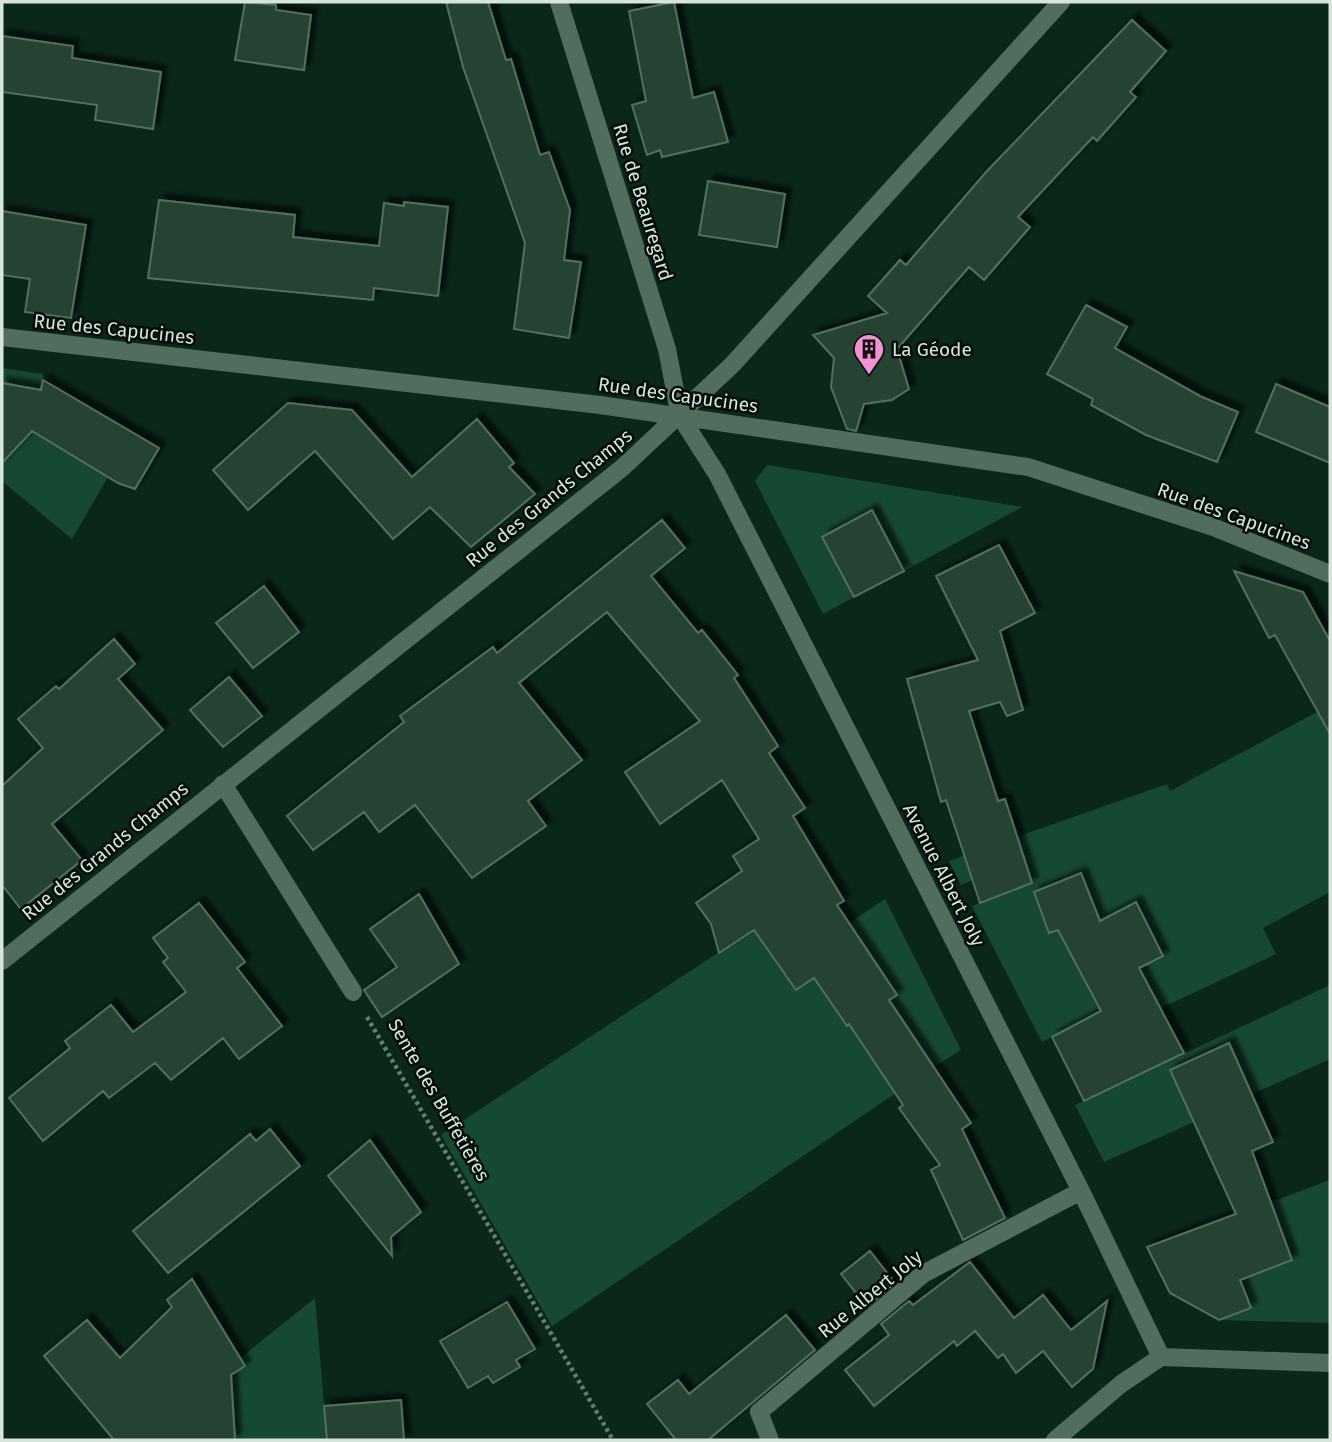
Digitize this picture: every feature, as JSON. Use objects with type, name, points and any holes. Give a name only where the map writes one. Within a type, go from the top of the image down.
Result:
[{"type":"street","name":"Rue de Beauregard","points":[[559,2],[667,349],[680,416]]},
{"type":"street","name":"Rue des Grands Champs","points":[[2,961],[622,468],[680,416],[732,365],[1060,2]]},
{"type":"street","name":"Rue des Capucines","points":[[2,337],[680,416],[1028,467],[1213,527],[1330,574]]},
{"type":"street","name":"Avenue Albert Joly","points":[[680,416],[718,474],[1081,1191],[1161,1357]]},
{"type":"street","points":[[223,784],[352,992]]},
{"type":"street","name":"Rue Albert Joly","points":[[770,1440],[759,1412],[923,1274],[1081,1191]]},
{"type":"street","points":[[1055,1440],[1121,1384],[1161,1357],[1330,1363]]},
{"type":"path","name":"Sente des Buffetières","points":[[352,992],[613,1440]]},
{"type":"green space","points":[[2,368],[43,374],[41,390],[2,383]]},
{"type":"green space","points":[[34,416],[36,434],[108,477],[72,539],[2,481],[2,440],[20,443]]},
{"type":"green space","points":[[767,465],[1022,507],[904,571],[871,510],[822,537],[854,597],[823,614],[755,481]]},
{"type":"green space","points":[[1330,705],[1330,892],[1263,928],[1276,954],[1161,1008],[1149,987],[1042,1042],[972,906],[1032,883],[1020,845],[978,878],[961,885],[949,861],[1167,784],[1170,791]],"holes":[[[1081,874],[1097,915],[1050,933],[1034,892]],[[1136,902],[1162,956],[1092,993],[1063,940]]]},
{"type":"green space","points":[[885,899],[961,1050],[934,1067],[899,1016],[896,1093],[552,1326],[441,1135],[783,910],[781,968],[796,990],[814,978],[847,1026],[896,995],[845,926]]},
{"type":"green space","points":[[1330,985],[1330,1059],[1253,1094],[1228,1043],[1170,1070],[1194,1122],[1104,1162],[1075,1105]]},
{"type":"green space","points":[[1330,1180],[1330,1323],[1219,1320],[1251,1308],[1240,1280],[1292,1260],[1271,1202]]},
{"type":"green space","points":[[315,1298],[327,1440],[235,1440],[230,1366]]},
{"type":"building","points":[[245,2],[276,5],[276,10],[311,15],[304,70],[235,60]]},
{"type":"building","points":[[446,2],[488,2],[506,60],[511,59],[540,155],[549,152],[570,210],[564,260],[581,262],[569,338],[514,329],[525,243],[463,67]]},
{"type":"building","points":[[674,2],[693,98],[714,92],[728,142],[662,157],[660,150],[647,155],[632,105],[646,101],[629,11]]},
{"type":"building","points":[[1132,20],[1166,51],[1130,92],[1136,97],[1097,141],[1093,137],[1018,217],[1030,227],[984,280],[969,267],[897,349],[909,389],[892,400],[864,404],[856,431],[847,429],[831,387],[834,358],[813,335],[887,313],[868,296],[900,260],[906,265],[987,171]]},
{"type":"building","points":[[2,36],[73,46],[72,58],[161,72],[153,129],[95,120],[97,105],[2,92]]},
{"type":"building","points":[[708,181],[785,194],[777,247],[699,235]]},
{"type":"building","points":[[159,200],[295,215],[293,237],[379,246],[384,203],[404,206],[404,202],[448,207],[438,296],[374,288],[373,300],[148,278]]},
{"type":"building","points":[[2,211],[86,225],[71,318],[25,312],[30,279],[2,275]]},
{"type":"building","points":[[1086,305],[1127,327],[1115,348],[1202,397],[1238,412],[1217,462],[1146,435],[1091,405],[1093,399],[1047,374]]},
{"type":"building","points":[[43,380],[159,448],[135,489],[118,483],[32,431],[2,463],[2,383],[41,390]]},
{"type":"building","points":[[1276,384],[1330,407],[1330,463],[1256,432]]},
{"type":"building","points":[[288,403],[352,410],[412,477],[477,419],[514,463],[509,467],[535,494],[471,547],[430,507],[393,539],[315,451],[248,510],[213,470]]},
{"type":"building","points":[[872,510],[904,571],[854,597],[822,537]]},
{"type":"building","points":[[662,520],[685,548],[651,576],[698,633],[702,630],[738,675],[734,678],[778,746],[769,753],[805,808],[793,816],[844,901],[837,905],[897,995],[889,1000],[971,1123],[962,1129],[1005,1218],[963,1240],[931,1170],[940,1165],[899,1108],[903,1105],[849,1024],[847,1026],[814,978],[796,990],[754,930],[719,953],[711,924],[696,903],[742,871],[733,856],[759,839],[722,780],[660,824],[625,772],[700,721],[607,612],[519,683],[582,760],[528,801],[546,826],[472,878],[415,805],[379,832],[364,812],[313,850],[287,816],[404,722],[400,716],[493,647],[497,653]]},
{"type":"building","points":[[999,545],[1035,613],[1000,631],[1023,710],[1007,716],[1000,702],[969,711],[998,801],[1005,799],[1032,883],[980,903],[946,800],[941,802],[907,679],[978,660],[936,576]]},
{"type":"building","points":[[1234,571],[1303,592],[1330,641],[1330,734],[1275,635],[1269,638]]},
{"type":"building","points":[[264,586],[299,632],[253,668],[216,623]]},
{"type":"building","points":[[114,639],[135,664],[118,679],[163,730],[52,824],[82,860],[21,909],[2,885],[2,786],[43,748],[18,719],[56,686],[59,689]]},
{"type":"building","points":[[229,677],[262,716],[223,747],[190,710]]},
{"type":"building","points":[[1081,873],[1100,921],[1136,902],[1163,956],[1139,968],[1184,1053],[1084,1101],[1052,1037],[1101,1011],[1058,930],[1049,933],[1034,892]]},
{"type":"building","points":[[419,894],[459,964],[382,1017],[364,990],[397,967],[370,929]]},
{"type":"building","points":[[199,903],[245,962],[237,968],[282,1026],[239,1059],[223,1038],[171,1080],[155,1063],[109,1098],[103,1091],[43,1141],[9,1098],[70,1048],[65,1041],[111,1005],[133,1032],[186,992],[163,962],[168,958],[153,938]]},
{"type":"building","points":[[1229,1043],[1273,1142],[1252,1151],[1292,1260],[1240,1280],[1251,1308],[1219,1320],[1170,1293],[1147,1247],[1236,1214],[1170,1070]]},
{"type":"building","points":[[270,1129],[300,1166],[168,1273],[133,1231],[250,1134],[256,1141]]},
{"type":"building","points":[[370,1140],[421,1212],[391,1237],[392,1256],[328,1176]]},
{"type":"building","points":[[870,1251],[895,1283],[867,1307],[841,1274]]},
{"type":"building","points":[[970,1262],[1014,1318],[1043,1295],[1071,1330],[1107,1301],[1093,1369],[1072,1387],[1043,1351],[1016,1373],[1003,1354],[998,1358],[975,1331],[957,1346],[954,1341],[874,1406],[845,1370],[889,1335],[881,1324],[909,1301],[913,1305]]},
{"type":"building","points":[[192,1279],[245,1366],[231,1375],[235,1440],[114,1440],[44,1356],[87,1320],[120,1358],[172,1307],[167,1300]]},
{"type":"building","points":[[507,1302],[535,1349],[516,1360],[520,1367],[493,1383],[488,1376],[468,1388],[440,1341]]},
{"type":"building","points":[[786,1315],[815,1350],[708,1440],[676,1440],[647,1404],[678,1380],[689,1394]]},
{"type":"building","points":[[401,1400],[404,1440],[327,1440],[324,1406]]},
{"type":"place","name":"La Géode","points":[[869,376]]}]
